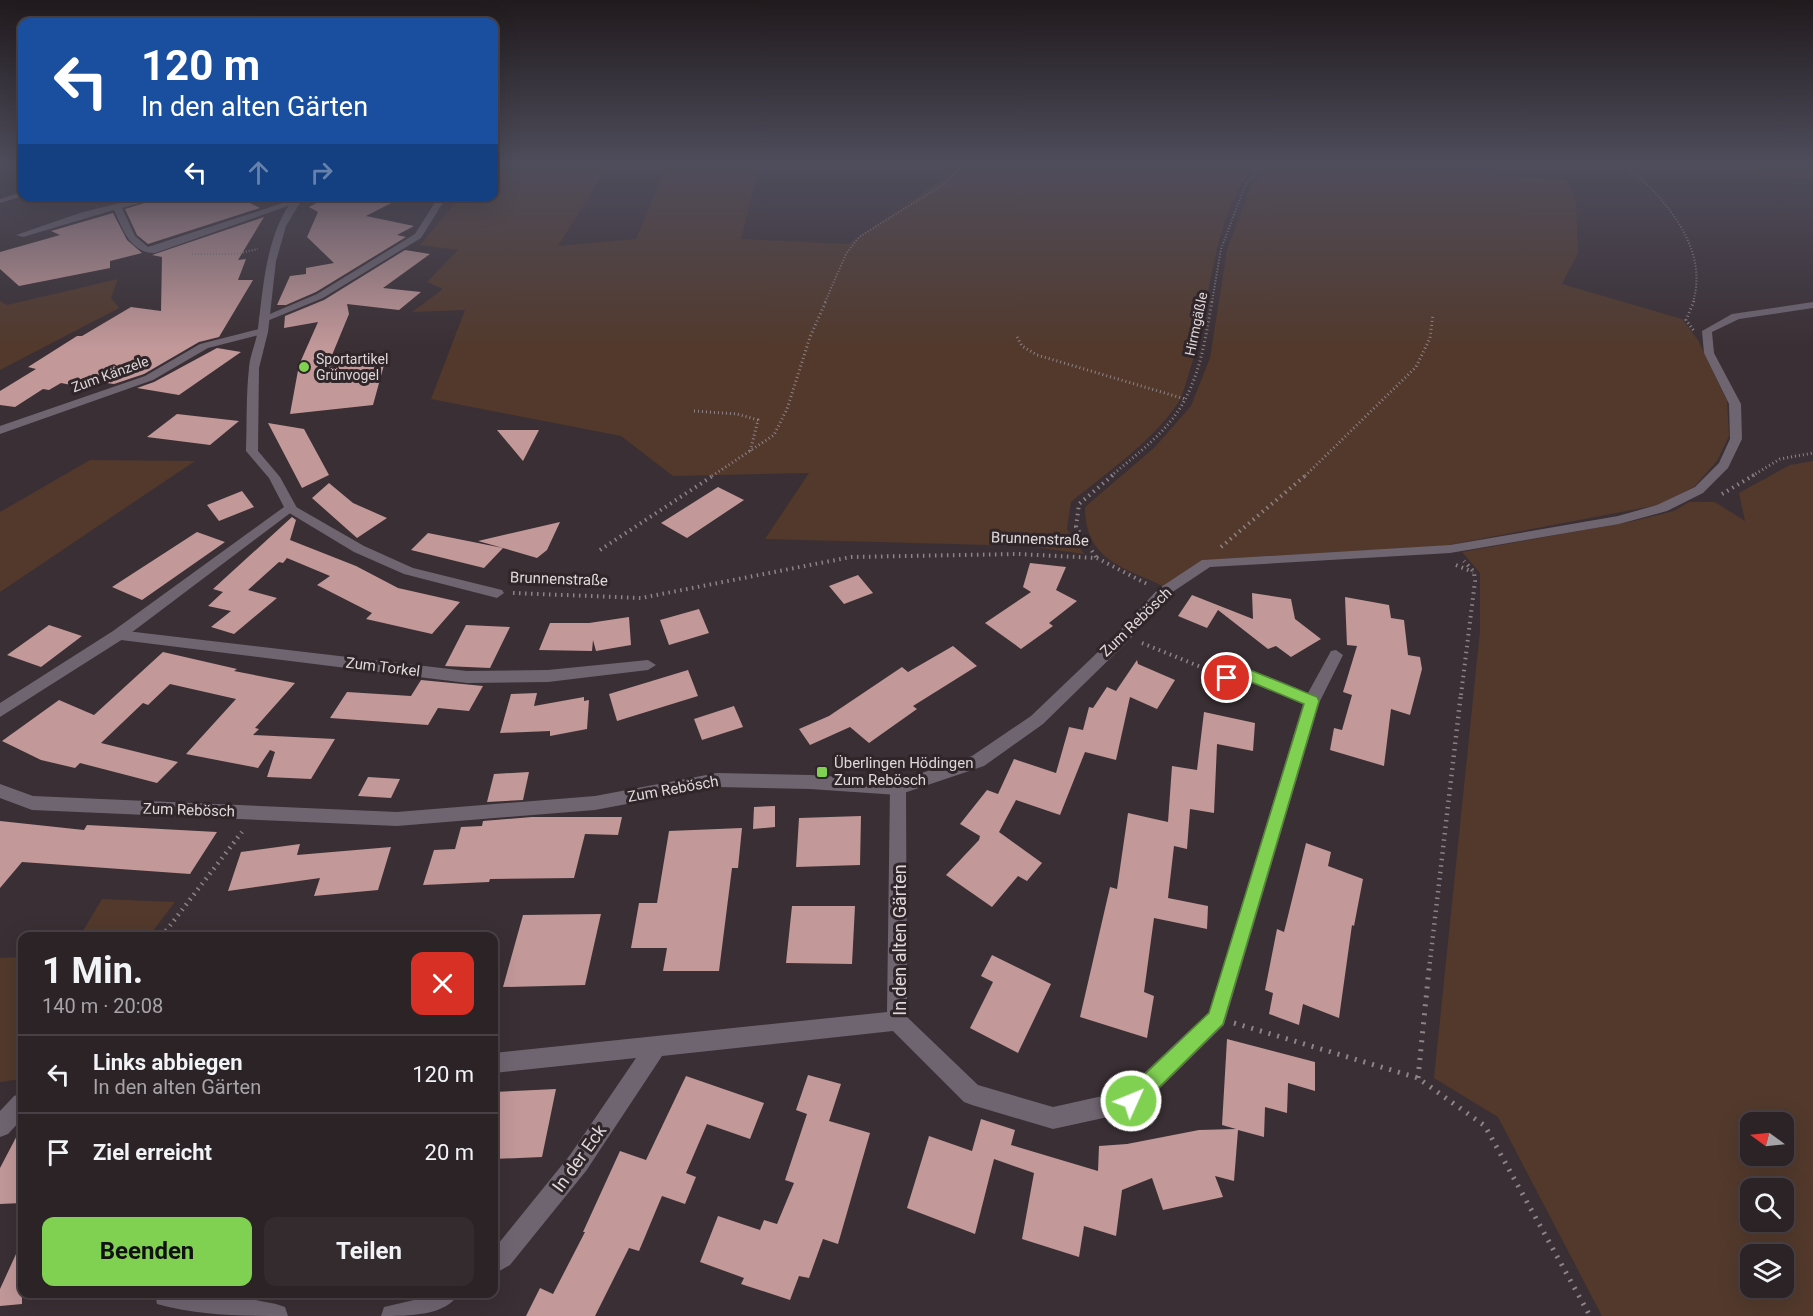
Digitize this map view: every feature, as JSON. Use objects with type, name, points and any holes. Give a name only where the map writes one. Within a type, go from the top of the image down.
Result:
[{"type":"street","points":[[20,235],[49,224]]},
{"type":"street","points":[[125,224],[131,237],[146,250],[155,250],[236,224]]},
{"type":"street","points":[[0,711],[118,635],[291,508],[274,477],[252,450],[254,366],[263,325],[274,246],[285,224]]},
{"type":"street","name":"Zum Känzele","points":[[0,430],[149,378],[204,346],[263,325],[320,296],[418,236],[425,224]]},
{"type":"street","points":[[1207,563],[1450,549],[1619,520],[1662,508],[1699,490],[1724,465],[1736,438],[1735,404],[1709,353],[1707,331],[1736,316],[1813,305]]},
{"type":"street","name":"Brunnenstraße","points":[[291,508],[359,549],[410,571],[497,593]]},
{"type":"street","name":"Zum Rebösch","points":[[0,791],[32,803],[397,819],[595,803],[717,780],[810,782],[898,788],[978,761],[1037,720],[1125,635],[1164,592],[1207,563]]},
{"type":"street","name":"Zum Torkel","points":[[118,635],[468,677],[548,676],[648,665]]},
{"type":"street","name":"In den alten Gärten","points":[[898,788],[897,1022],[972,1094],[1053,1118],[1131,1101],[1217,1018],[1312,701],[1336,655]]},
{"type":"street","points":[[1227,678],[1250,675],[1312,701]]},
{"type":"street","points":[[498,1063],[897,1022]]},
{"type":"street","name":"In der Eck","points":[[498,1260],[578,1163],[656,1047]]},
{"type":"street","points":[[0,1126],[18,1108]]},
{"type":"street","points":[[182,1298],[276,1316]]},
{"type":"street","points":[[393,1316],[418,1312],[439,1298]]},
{"type":"path","points":[[600,550],[774,435],[787,410],[810,337],[846,254],[859,237],[879,224]]},
{"type":"path","name":"Hirmgäßle","points":[[1097,558],[1076,527],[1079,504],[1148,444],[1183,404],[1203,355],[1221,249],[1230,224]]},
{"type":"path","points":[[1679,224],[1687,243],[1696,290],[1686,320],[1695,333],[1708,342]]},
{"type":"path","points":[[155,250],[219,256],[274,246]]},
{"type":"path","points":[[1207,563],[1219,549],[1305,476],[1416,367],[1430,338],[1433,314]]},
{"type":"path","points":[[1017,337],[1022,346],[1036,355],[1185,399]]},
{"type":"path","points":[[694,411],[737,414],[758,420],[750,453]]},
{"type":"path","points":[[1721,494],[1737,482],[1780,459],[1813,453]]},
{"type":"path","points":[[1418,1078],[1436,899],[1476,581],[1474,572],[1450,549]]},
{"type":"path","name":"Brunnenstraße","points":[[497,593],[641,598],[851,557],[1018,554],[1097,558],[1164,592]]},
{"type":"path","points":[[1456,565],[1466,571],[1474,572]]},
{"type":"path","points":[[1125,635],[1227,678]]},
{"type":"path","points":[[165,932],[256,813]]},
{"type":"path","points":[[1217,1018],[1418,1078],[1485,1126],[1590,1316]]},
{"type":"shaded area","points":[[437,224],[572,224],[558,246],[636,239],[642,224],[745,224],[741,239],[848,244],[877,224],[1224,224],[1213,265],[1196,348],[1180,400],[1143,443],[1071,502],[1067,529],[1084,554],[1027,546],[765,539],[809,473],[673,476],[621,436],[431,399],[465,310],[412,312],[443,289],[427,282],[458,250],[420,245]]},
{"type":"shaded area","points":[[1237,224],[1577,224],[1578,253],[1562,284],[1682,319],[1698,340],[1727,401],[1729,436],[1717,461],[1694,487],[1658,505],[1443,546],[1203,560],[1163,586],[1121,567],[1099,550],[1087,525],[1085,507],[1154,448],[1191,406],[1210,358],[1227,250]]},
{"type":"shaded area","points":[[118,279],[111,298],[119,308],[0,370],[0,301],[7,305]]},
{"type":"shaded area","points":[[90,460],[195,461],[0,592],[0,512]]},
{"type":"shaded area","points":[[1813,461],[1813,1316],[1602,1316],[1498,1117],[1434,1078],[1480,631],[1480,573],[1462,552],[1629,522],[1674,511],[1689,502],[1715,502],[1745,521],[1739,493],[1790,465]]},
{"type":"shaded area","points":[[102,899],[175,902],[152,932],[82,932]]},
{"type":"shaded area","points":[[18,957],[18,1080],[0,1082],[0,958]]},
{"type":"building","points":[[74,224],[119,224],[127,240],[142,253],[110,261],[110,268],[19,286],[0,269],[0,252],[60,235],[51,231]]},
{"type":"building","points":[[132,224],[209,224],[148,244],[137,235]]},
{"type":"building","points":[[242,224],[260,224],[238,260],[246,259],[238,280],[253,280],[219,337],[199,342],[144,374],[114,384],[98,382],[87,388],[61,383],[49,390],[43,389],[15,407],[0,405],[0,391],[36,369],[28,367],[77,336],[82,336],[131,307],[161,311],[162,257],[152,255]]},
{"type":"building","points":[[313,224],[414,226],[397,235],[406,237],[316,292],[286,305],[277,305],[290,276],[306,274],[306,268],[334,263],[307,237]]},
{"type":"building","points":[[405,250],[430,254],[383,288],[421,292],[399,310],[347,304],[349,314],[330,360],[387,354],[373,405],[290,414],[299,365],[318,322],[284,328],[285,316],[324,300]]},
{"type":"building","points":[[217,348],[241,352],[179,395],[137,388],[154,382]]},
{"type":"building","points":[[177,414],[239,421],[210,445],[147,437]]},
{"type":"building","points":[[268,423],[304,429],[329,475],[302,488]]},
{"type":"building","points":[[497,430],[539,430],[523,461]]},
{"type":"building","points":[[329,483],[353,503],[387,518],[357,538],[312,498]]},
{"type":"building","points":[[718,487],[744,500],[687,538],[661,523]]},
{"type":"building","points":[[242,491],[254,507],[219,521],[207,505]]},
{"type":"building","points":[[292,517],[296,520],[290,540],[356,566],[398,588],[460,602],[432,634],[366,619],[372,613],[317,585],[330,576],[287,558],[283,563],[279,562],[248,590],[277,598],[234,634],[211,627],[231,611],[208,606],[223,592],[213,589]]},
{"type":"building","points":[[560,522],[547,550],[537,558],[478,541]]},
{"type":"building","points":[[197,532],[225,542],[142,600],[112,587]]},
{"type":"building","points":[[428,533],[503,548],[484,568],[411,550]]},
{"type":"building","points":[[1030,563],[1066,567],[1056,590],[1077,601],[1049,623],[1053,626],[1021,649],[985,623],[1031,592],[1023,587]]},
{"type":"building","points":[[858,575],[873,593],[844,604],[829,586]]},
{"type":"building","points":[[1252,593],[1291,599],[1295,619],[1321,639],[1291,657],[1276,646],[1268,649],[1218,610],[1207,628],[1178,616],[1192,595],[1253,619]]},
{"type":"building","points":[[1345,597],[1389,605],[1391,618],[1404,620],[1408,655],[1420,657],[1422,669],[1410,715],[1391,709],[1384,766],[1330,750],[1334,728],[1342,730],[1352,695],[1343,692],[1357,646],[1347,645]]},
{"type":"building","points":[[699,609],[709,633],[669,645],[660,620]]},
{"type":"building","points":[[629,617],[631,645],[596,651],[593,640],[592,651],[539,650],[550,623],[589,623]]},
{"type":"building","points":[[49,625],[82,636],[41,667],[7,655]]},
{"type":"building","points":[[466,625],[510,627],[490,668],[445,666]]},
{"type":"building","points":[[953,646],[977,666],[913,706],[917,709],[869,743],[850,727],[810,745],[799,729],[829,716],[902,667],[908,672]]},
{"type":"building","points":[[163,652],[237,669],[234,671],[295,683],[255,728],[259,729],[253,735],[335,739],[311,779],[267,777],[275,752],[270,750],[258,768],[186,754],[236,699],[170,684],[148,705],[143,703],[101,743],[178,762],[157,783],[80,763],[75,768],[41,760],[2,741],[59,700],[94,715]]},
{"type":"building","points":[[1137,660],[1138,664],[1175,680],[1157,709],[1130,697],[1116,760],[1085,752],[1060,815],[1016,800],[999,832],[1042,863],[1027,881],[1018,876],[992,907],[946,875],[979,840],[980,836],[960,824],[987,790],[998,794],[1014,759],[1056,773],[1069,727],[1083,730],[1089,707],[1093,708],[1107,687],[1116,691]]},
{"type":"building","points":[[688,670],[698,696],[617,721],[609,694]]},
{"type":"building","points":[[421,680],[483,686],[469,711],[438,708],[428,725],[330,718],[347,692],[411,696]]},
{"type":"building","points":[[537,693],[534,706],[584,697],[584,701],[589,700],[587,729],[550,736],[550,731],[500,733],[511,694]]},
{"type":"building","points":[[734,706],[743,727],[702,740],[694,719]]},
{"type":"building","points":[[1204,712],[1255,723],[1253,751],[1217,744],[1214,813],[1190,809],[1187,849],[1174,846],[1168,898],[1208,906],[1207,929],[1154,918],[1144,992],[1154,996],[1147,1038],[1080,1017],[1110,887],[1117,889],[1128,813],[1168,822],[1172,766],[1197,770]]},
{"type":"building","points":[[529,772],[523,800],[487,802],[494,774]]},
{"type":"building","points":[[368,777],[400,779],[391,798],[358,796]]},
{"type":"building","points":[[775,806],[775,827],[753,829],[754,807]]},
{"type":"building","points":[[861,816],[860,865],[796,867],[799,818]]},
{"type":"building","points":[[532,817],[622,817],[618,835],[585,834],[574,878],[490,879],[489,882],[423,885],[434,850],[455,849],[461,827],[482,826],[483,821]]},
{"type":"building","points":[[0,821],[84,830],[87,825],[217,832],[190,874],[22,862],[0,888]]},
{"type":"building","points":[[742,828],[738,868],[732,868],[719,971],[663,971],[667,948],[631,948],[639,903],[657,903],[669,831]]},
{"type":"building","points":[[1306,843],[1331,852],[1328,866],[1363,879],[1354,926],[1352,925],[1339,1018],[1303,1004],[1299,1025],[1269,1014],[1273,993],[1265,990],[1277,929],[1284,932]]},
{"type":"building","points":[[300,844],[297,855],[391,847],[378,890],[314,896],[320,878],[228,891],[241,852]]},
{"type":"building","points":[[792,906],[855,906],[852,964],[786,963]]},
{"type":"building","points":[[601,914],[585,985],[503,987],[523,915]]},
{"type":"building","points":[[992,955],[1051,984],[1018,1053],[970,1028],[993,982],[981,976]]},
{"type":"building","points":[[1227,1039],[1315,1062],[1315,1091],[1288,1083],[1287,1113],[1265,1107],[1264,1137],[1238,1130],[1234,1181],[1215,1176],[1223,1197],[1163,1210],[1152,1178],[1122,1190],[1116,1236],[1084,1226],[1079,1257],[1022,1239],[1034,1173],[994,1159],[975,1234],[907,1208],[929,1136],[972,1151],[981,1119],[1015,1130],[1011,1145],[1098,1171],[1099,1146],[1127,1144],[1199,1130],[1236,1129],[1222,1125]]},
{"type":"building","points":[[808,1075],[841,1084],[829,1121],[870,1133],[838,1244],[823,1239],[809,1278],[799,1276],[790,1300],[741,1284],[744,1278],[700,1262],[718,1216],[760,1230],[764,1220],[777,1224],[794,1183],[785,1180],[807,1114],[796,1110]]},
{"type":"building","points":[[686,1076],[764,1103],[750,1139],[707,1124],[686,1173],[696,1177],[685,1204],[662,1196],[639,1251],[629,1248],[595,1316],[526,1316],[540,1288],[553,1294],[585,1232],[583,1232],[620,1151],[646,1160]]},
{"type":"building","points":[[556,1089],[542,1157],[498,1159],[498,1092]]},
{"type":"building","points":[[18,1134],[18,1203],[0,1204],[0,1168]]},
{"type":"building","points":[[18,1250],[18,1298],[22,1298],[22,1304],[0,1306],[0,1289]]},
{"type":"place","name":"Sportartikel Grünvogel","points":[[304,367]]},
{"type":"place","name":"Überlingen Hödingen Zum Rebösch","points":[[822,772]]},
{"type":"route","points":[[1131,1101],[1217,1018],[1312,701],[1250,675],[1227,678]]}]
